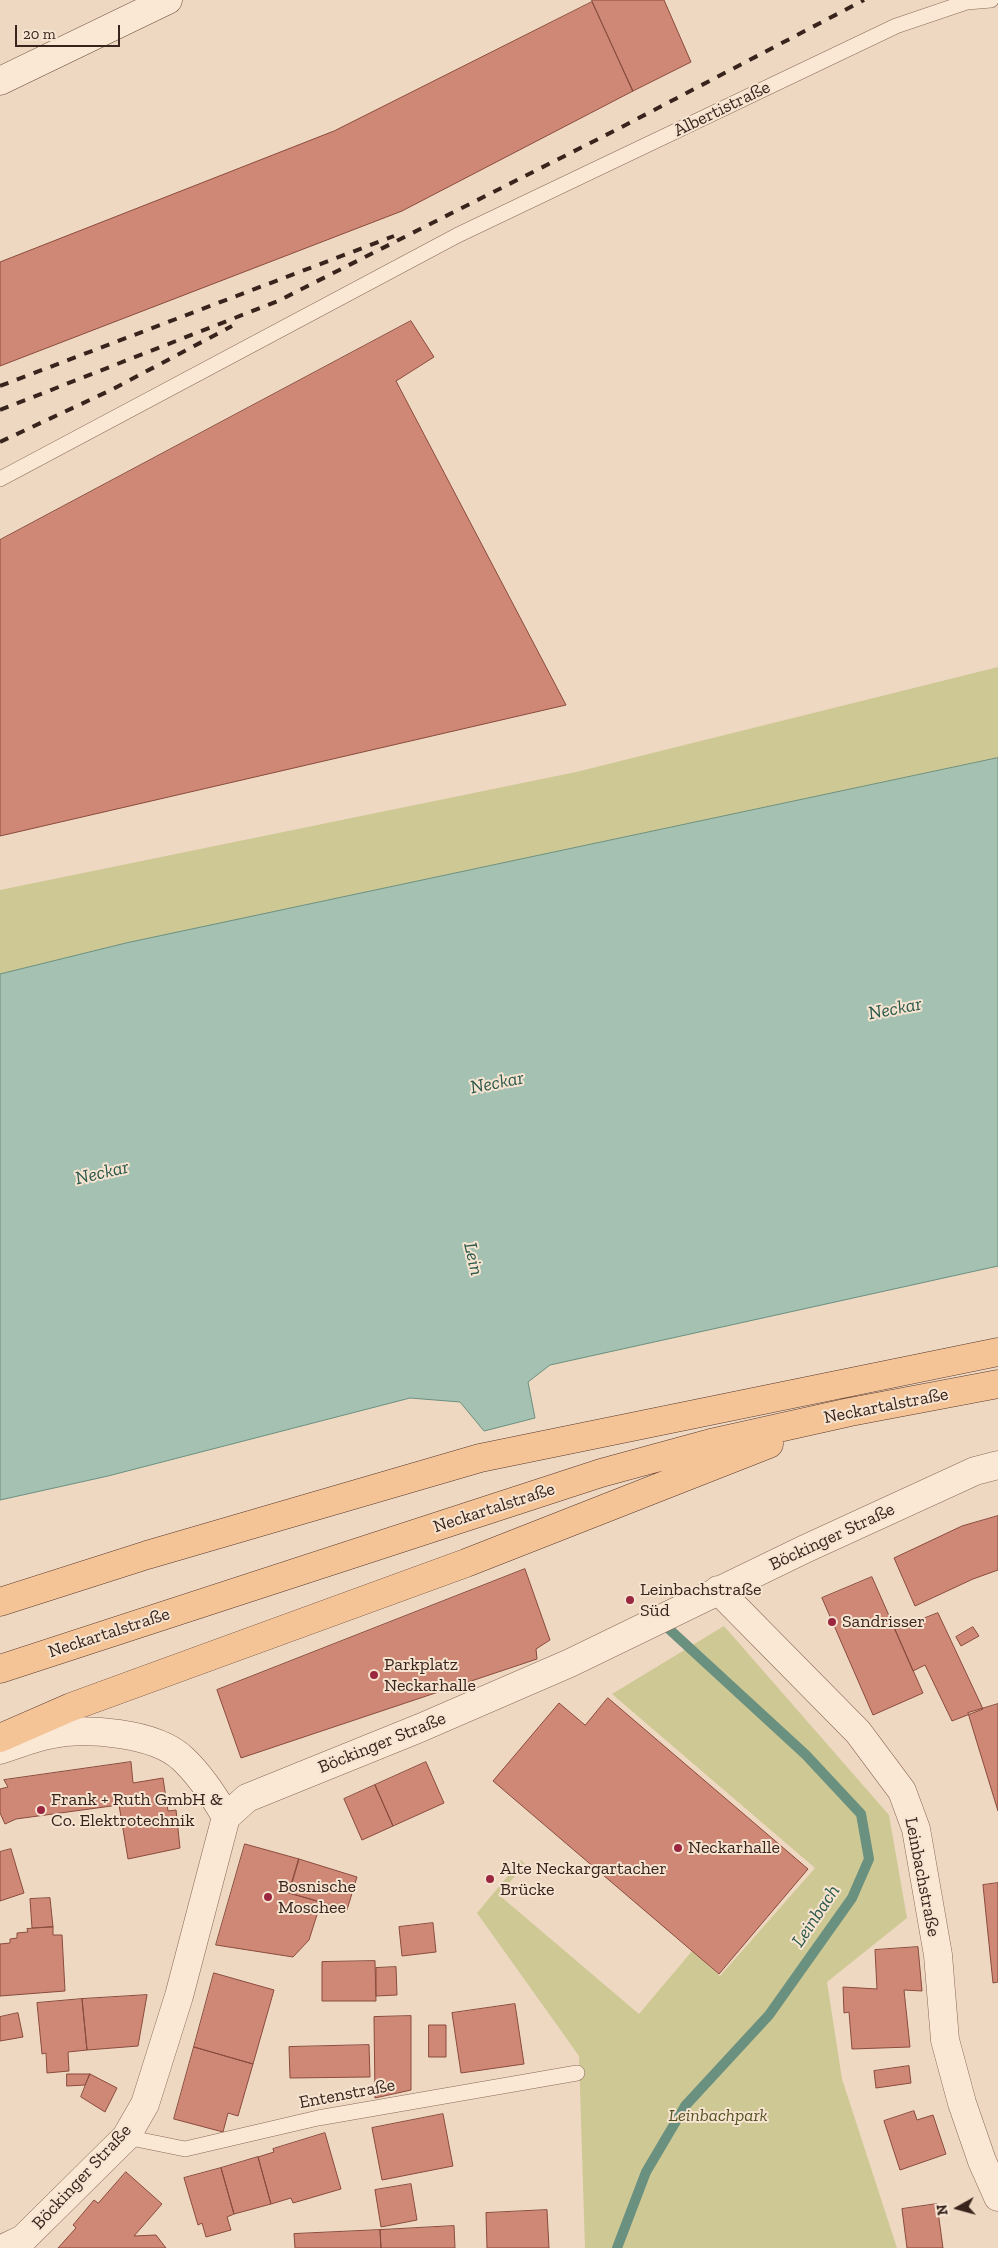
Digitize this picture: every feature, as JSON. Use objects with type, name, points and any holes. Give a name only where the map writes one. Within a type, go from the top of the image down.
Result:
[{"type":"main road","points":[[0,1602],[147,1555],[480,1458],[998,1352]]},
{"type":"main road","name":"Neckartalstraße","points":[[0,1669],[601,1473],[711,1443],[850,1412],[998,1384]]},
{"type":"main road","points":[[0,1738],[71,1707],[466,1563],[850,1412]]},
{"type":"street","points":[[0,81],[168,0]]},
{"type":"street","name":"Böckinger Straße","points":[[11,2247],[23,2239],[126,2137],[145,2104],[158,2068],[226,1817],[247,1798],[420,1728],[624,1638],[706,1596],[975,1470],[998,1465]]},
{"type":"street","name":"Leinbachstraße","points":[[706,1596],[858,1732],[902,1791],[916,1829],[920,1848],[938,1956],[945,2040],[962,2103],[982,2161],[998,2197]]},
{"type":"street","points":[[0,1750],[48,1735],[79,1732],[127,1735],[151,1741],[182,1757],[208,1786],[226,1817]]},
{"type":"lane","name":"Albertistraße","points":[[0,479],[458,236],[896,26],[967,2],[991,0]]},
{"type":"lane","name":"Entenstraße","points":[[126,2137],[185,2149],[318,2118],[577,2073]]},
{"type":"green space","points":[[998,667],[998,758],[126,943],[0,974],[0,890],[576,772]]},
{"type":"green space","name":"Leinbachpark","points":[[724,1626],[889,1815],[907,1918],[827,1982],[842,2079],[897,2248],[585,2248],[579,2056],[477,1913],[521,1860],[525,1864],[499,1895],[639,2014],[692,1951],[720,1976],[815,1868],[612,1694]]},
{"type":"water","points":[[998,758],[998,1266],[550,1365],[528,1382],[535,1418],[484,1431],[460,1402],[410,1398],[108,1476],[0,1500],[0,974],[126,943]]},
{"type":"building","points":[[592,0],[664,0],[691,62],[633,91]]},
{"type":"building","points":[[592,2],[633,91],[402,211],[0,366],[0,262],[334,131]]},
{"type":"building","points":[[411,321],[434,357],[396,381],[566,705],[0,836],[0,540]]},
{"type":"building","points":[[998,1516],[998,1570],[973,1579],[915,1606],[894,1558],[962,1526]]},
{"type":"building","name":"Parkplatz Neckarhalle","points":[[525,1569],[550,1640],[536,1649],[537,1659],[241,1758],[217,1690]]},
{"type":"building","points":[[872,1577],[923,1693],[873,1715],[822,1598]]},
{"type":"building","points":[[938,1613],[983,1709],[952,1721],[925,1665],[913,1671],[895,1630]]},
{"type":"building","points":[[973,1627],[979,1636],[961,1646],[956,1637]]},
{"type":"building","name":"Neckarhalle","points":[[608,1698],[808,1869],[719,1974],[493,1781],[559,1703],[585,1725]]},
{"type":"building","points":[[998,1704],[998,1811],[968,1713]]},
{"type":"building","name":"Frank + Ruth GmbH & Co. Elektrotechnik","points":[[131,1762],[133,1783],[163,1778],[168,1811],[176,1810],[180,1848],[128,1859],[119,1805],[16,1819],[5,1824],[0,1813],[0,1789],[8,1787],[4,1780]]},
{"type":"building","points":[[426,1762],[444,1803],[393,1826],[375,1785]]},
{"type":"building","points":[[375,1785],[393,1826],[362,1840],[344,1799]]},
{"type":"building","name":"Bosnische Moschee","points":[[245,1844],[299,1859],[289,1893],[321,1902],[309,1940],[293,1957],[216,1945]]},
{"type":"building","points":[[11,1849],[24,1893],[0,1901],[0,1852]]},
{"type":"building","points":[[299,1859],[357,1877],[346,1913],[330,1908],[330,1905],[289,1893]]},
{"type":"building","points":[[998,1883],[998,1982],[993,1983],[983,1885]]},
{"type":"building","points":[[50,1898],[53,1927],[32,1928],[30,1899]]},
{"type":"building","points":[[433,1923],[436,1952],[402,1956],[399,1927]]},
{"type":"building","points":[[53,1927],[53,1935],[62,1935],[65,1991],[0,1996],[0,1944],[10,1943],[10,1939],[17,1938],[17,1933],[28,1932],[27,1929]]},
{"type":"building","points":[[918,1947],[922,1991],[904,1990],[910,2047],[852,2049],[849,2012],[844,2013],[843,1987],[877,1989],[875,1950]]},
{"type":"building","points":[[375,1961],[376,2001],[322,2001],[322,1962]]},
{"type":"building","points":[[396,1967],[397,1995],[376,1996],[376,1968]]},
{"type":"building","points":[[214,1973],[274,1990],[253,2064],[194,2047]]},
{"type":"building","points":[[147,1995],[138,2046],[87,2050],[82,1999]]},
{"type":"building","points":[[82,1999],[87,2050],[68,2052],[69,2071],[47,2073],[46,2053],[42,2054],[37,2003]]},
{"type":"building","points":[[515,2004],[524,2064],[461,2073],[452,2013]]},
{"type":"building","points":[[18,2013],[23,2037],[0,2041],[0,2017]]},
{"type":"building","points":[[411,2016],[411,2090],[375,2098],[374,2017]]},
{"type":"building","points":[[429,2025],[446,2025],[446,2057],[429,2057]]},
{"type":"building","points":[[369,2045],[370,2077],[290,2078],[289,2047]]},
{"type":"building","points":[[194,2047],[253,2064],[238,2116],[228,2113],[223,2132],[174,2119]]},
{"type":"building","points":[[909,2066],[911,2083],[876,2088],[874,2071]]},
{"type":"building","points":[[67,2074],[90,2074],[85,2085],[67,2086]]},
{"type":"building","points":[[90,2074],[117,2088],[105,2112],[81,2097]]},
{"type":"building","points":[[914,2111],[917,2120],[933,2115],[946,2154],[900,2170],[884,2121]]},
{"type":"building","points":[[443,2114],[453,2166],[382,2180],[372,2128]]},
{"type":"building","points":[[325,2133],[341,2189],[293,2203],[291,2198],[271,2204],[258,2157],[274,2152],[273,2149]]},
{"type":"building","points":[[258,2157],[271,2204],[234,2214],[221,2168]]},
{"type":"building","points":[[221,2168],[234,2214],[227,2217],[231,2230],[206,2237],[202,2223],[198,2225],[184,2178]]},
{"type":"building","points":[[126,2172],[162,2204],[134,2236],[156,2235],[166,2248],[58,2248],[76,2228],[73,2225],[94,2200],[98,2203]]},
{"type":"building","points":[[411,2184],[417,2220],[381,2227],[375,2190]]},
{"type":"building","points":[[937,2204],[943,2248],[907,2248],[902,2209]]},
{"type":"building","points":[[547,2210],[549,2248],[487,2248],[486,2213]]},
{"type":"building","points":[[454,2226],[455,2248],[381,2248],[380,2230]]},
{"type":"building","points":[[380,2230],[381,2248],[295,2248],[294,2234]]},
{"type":"waterway","name":"Leinbach","points":[[617,2248],[646,2172],[685,2106],[769,2015],[852,1898],[869,1859],[861,1814],[806,1755],[669,1629]]},
{"type":"railway","points":[[0,410],[278,301],[614,131],[864,0]]},
{"type":"railway","points":[[0,386],[394,236]]},
{"type":"railway","points":[[0,442],[111,390],[232,326]]},
{"type":"place","name":"Leinbachstraße Süd","points":[[630,1600]]},
{"type":"place","name":"Sandrisser","points":[[832,1622]]},
{"type":"place","name":"Parkplatz Neckarhalle","points":[[374,1675]]},
{"type":"place","name":"Frank + Ruth GmbH & Co. Elektrotechnik","points":[[41,1810]]},
{"type":"place","name":"Neckarhalle","points":[[678,1848]]},
{"type":"place","name":"Alte Neckargartacher Brücke","points":[[490,1879]]},
{"type":"place","name":"Bosnische Moschee","points":[[268,1897]]},
{"type":"water label","name":"Neckar","points":[[895,1009]]},
{"type":"water label","name":"Neckar","points":[[497,1083]]},
{"type":"water label","name":"Neckar","points":[[102,1173]]},
{"type":"water label","name":"Lein","points":[[473,1259]]}]
